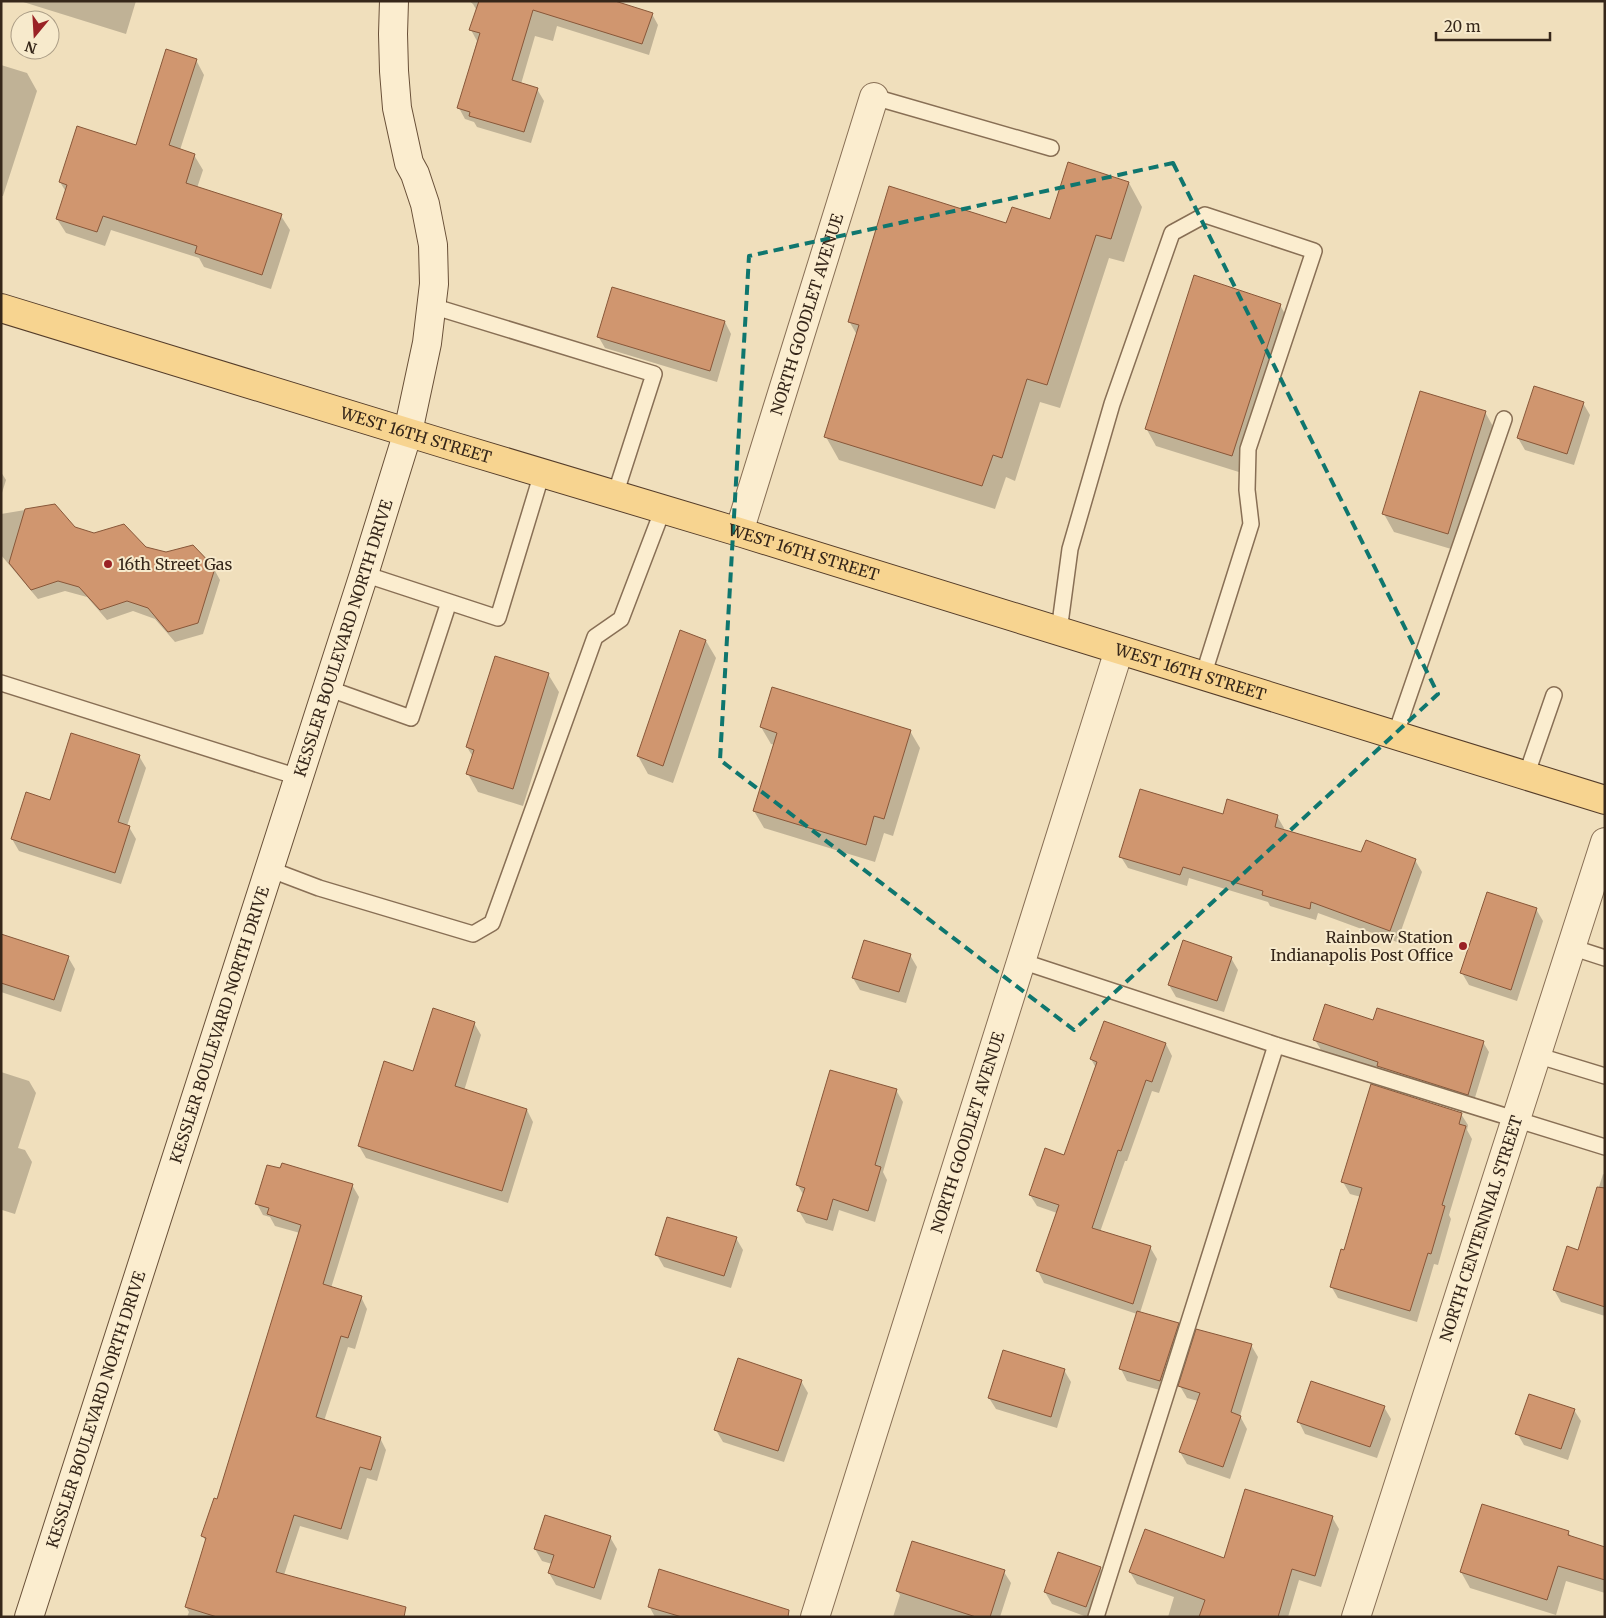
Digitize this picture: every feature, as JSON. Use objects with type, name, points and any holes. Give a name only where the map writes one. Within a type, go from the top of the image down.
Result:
[{"type":"main road","name":"WEST 16TH STREET","points":[[1,308],[739,532],[1605,800]]},
{"type":"street","name":"KESSLER BOULEVARD NORTH DRIVE","points":[[29,1617],[408,432],[424,356],[432,306],[435,269],[432,237],[425,204],[409,162],[395,92],[394,1]]},
{"type":"street","name":"NORTH GOODLET AVENUE","points":[[739,532],[874,97]]},
{"type":"street","name":"NORTH GOODLET AVENUE","points":[[815,1617],[1119,650]]},
{"type":"street","name":"NORTH CENTENNIAL STREET","points":[[1356,1617],[1605,842]]},
{"type":"lane","points":[[874,97],[1051,148]]},
{"type":"lane","points":[[1059,632],[1070,548],[1115,394],[1172,233],[1205,215],[1314,251],[1248,449],[1247,490],[1251,524],[1203,676]]},
{"type":"lane","points":[[432,306],[654,374],[615,495]]},
{"type":"lane","points":[[1395,736],[1504,419]]},
{"type":"lane","points":[[364,574],[498,618],[542,473]]},
{"type":"lane","points":[[269,869],[319,888],[474,934],[492,923],[595,637],[621,619],[663,509]]},
{"type":"lane","points":[[327,688],[411,718],[449,602]]},
{"type":"lane","points":[[1,683],[298,777]]},
{"type":"lane","points":[[1526,776],[1554,694]]},
{"type":"lane","points":[[1571,947],[1605,958]]},
{"type":"lane","points":[[1021,961],[1276,1045],[1605,1147]]},
{"type":"lane","points":[[1096,1617],[1276,1045]]},
{"type":"lane","points":[[1536,1055],[1605,1076]]},
{"type":"highlighted area","points":[[1173,163],[1438,694],[1074,1030],[720,760],[749,256]]},
{"type":"building","points":[[479,1],[615,1],[653,13],[642,44],[533,10],[512,80],[538,88],[524,132],[469,116],[470,112],[457,108],[480,33],[469,30]]},
{"type":"building","points":[[166,49],[197,59],[169,145],[195,154],[186,183],[282,214],[262,275],[195,253],[197,246],[103,216],[97,232],[56,219],[67,185],[59,182],[77,126],[136,145]]},
{"type":"building","points":[[1068,162],[1129,182],[1111,239],[1096,235],[1047,385],[1027,379],[1002,458],[993,455],[982,486],[824,437],[859,325],[848,322],[889,186],[1006,223],[1012,207],[1050,219]]},
{"type":"building","points":[[1194,275],[1281,304],[1232,456],[1145,429]]},
{"type":"building","points":[[612,287],[725,321],[710,371],[597,337]]},
{"type":"building","points":[[1534,386],[1584,402],[1567,454],[1517,438]]},
{"type":"building","points":[[1420,391],[1486,411],[1448,534],[1382,514]]},
{"type":"building","points":[[55,504],[75,527],[94,533],[124,524],[146,547],[166,552],[193,545],[215,568],[198,623],[168,632],[148,608],[127,601],[100,610],[79,587],[58,581],[31,590],[9,563],[25,509]]},
{"type":"building","points":[[680,630],[706,640],[663,766],[637,756]]},
{"type":"building","points":[[495,656],[549,673],[513,789],[466,774],[474,750],[466,747]]},
{"type":"building","points":[[772,687],[911,730],[884,819],[874,816],[866,845],[753,811],[777,733],[760,727]]},
{"type":"building","points":[[71,733],[140,755],[118,822],[130,826],[115,873],[11,839],[26,792],[50,800]]},
{"type":"building","points":[[1140,789],[1223,814],[1227,799],[1278,815],[1275,827],[1361,852],[1366,840],[1416,859],[1390,931],[1311,902],[1310,909],[1262,895],[1263,891],[1183,867],[1180,875],[1119,857]]},
{"type":"building","points":[[1487,892],[1537,908],[1511,990],[1460,973]]},
{"type":"building","points":[[1,934],[69,956],[54,1000],[1,983]]},
{"type":"building","points":[[864,940],[911,954],[899,992],[852,978]]},
{"type":"building","points":[[1183,940],[1232,957],[1217,1001],[1168,985]]},
{"type":"building","points":[[1325,1004],[1373,1020],[1377,1008],[1484,1041],[1468,1095],[1377,1066],[1378,1062],[1313,1040]]},
{"type":"building","points":[[433,1008],[475,1022],[455,1086],[527,1109],[502,1191],[358,1146],[384,1061],[413,1071]]},
{"type":"building","points":[[1104,1021],[1166,1043],[1152,1082],[1146,1080],[1121,1151],[1118,1150],[1092,1228],[1151,1246],[1133,1304],[1036,1271],[1059,1205],[1029,1195],[1045,1148],[1064,1155],[1097,1062],[1090,1059]]},
{"type":"building","points":[[830,1070],[897,1089],[875,1165],[881,1167],[868,1211],[833,1199],[827,1220],[797,1211],[805,1188],[796,1185]]},
{"type":"building","points":[[1371,1084],[1462,1113],[1459,1124],[1466,1126],[1442,1205],[1445,1206],[1431,1254],[1428,1253],[1410,1311],[1330,1287],[1341,1249],[1344,1250],[1362,1188],[1341,1182]]},
{"type":"building","points":[[282,1163],[353,1184],[323,1284],[362,1296],[348,1338],[341,1336],[316,1417],[381,1437],[371,1470],[360,1467],[341,1529],[294,1515],[276,1572],[406,1607],[404,1617],[217,1617],[185,1607],[206,1538],[201,1536],[214,1498],[217,1499],[301,1225],[267,1214],[269,1208],[255,1204],[267,1165],[280,1168]]},
{"type":"building","points":[[1597,1187],[1605,1188],[1605,1307],[1553,1290],[1567,1246],[1578,1250]]},
{"type":"building","points":[[667,1217],[737,1237],[724,1276],[655,1255]]},
{"type":"building","points":[[1137,1311],[1179,1323],[1160,1381],[1119,1369]]},
{"type":"building","points":[[1196,1329],[1252,1344],[1231,1412],[1241,1416],[1223,1467],[1179,1452],[1200,1393],[1178,1386]]},
{"type":"building","points":[[1003,1350],[1065,1369],[1051,1417],[988,1398]]},
{"type":"building","points":[[738,1358],[802,1380],[778,1451],[714,1430]]},
{"type":"building","points":[[1311,1381],[1385,1406],[1370,1447],[1297,1422]]},
{"type":"building","points":[[1529,1394],[1575,1409],[1561,1449],[1515,1434]]},
{"type":"building","points":[[1245,1489],[1333,1516],[1315,1576],[1292,1569],[1278,1617],[1199,1617],[1205,1600],[1129,1572],[1145,1529],[1224,1558]]},
{"type":"building","points":[[1482,1504],[1569,1531],[1568,1535],[1605,1547],[1605,1580],[1558,1566],[1547,1600],[1460,1572]]},
{"type":"building","points":[[545,1515],[611,1536],[594,1588],[548,1573],[554,1555],[534,1549]]},
{"type":"building","points":[[912,1541],[1005,1570],[990,1617],[976,1617],[896,1591]]},
{"type":"building","points":[[1058,1552],[1101,1567],[1086,1607],[1044,1592]]},
{"type":"building","points":[[659,1569],[789,1610],[788,1617],[682,1617],[648,1607]]},
{"type":"place","name":"16th Street Gas","points":[[108,564]]},
{"type":"place","name":"Rainbow Station Indianapolis Post Office","points":[[1463,946]]}]
